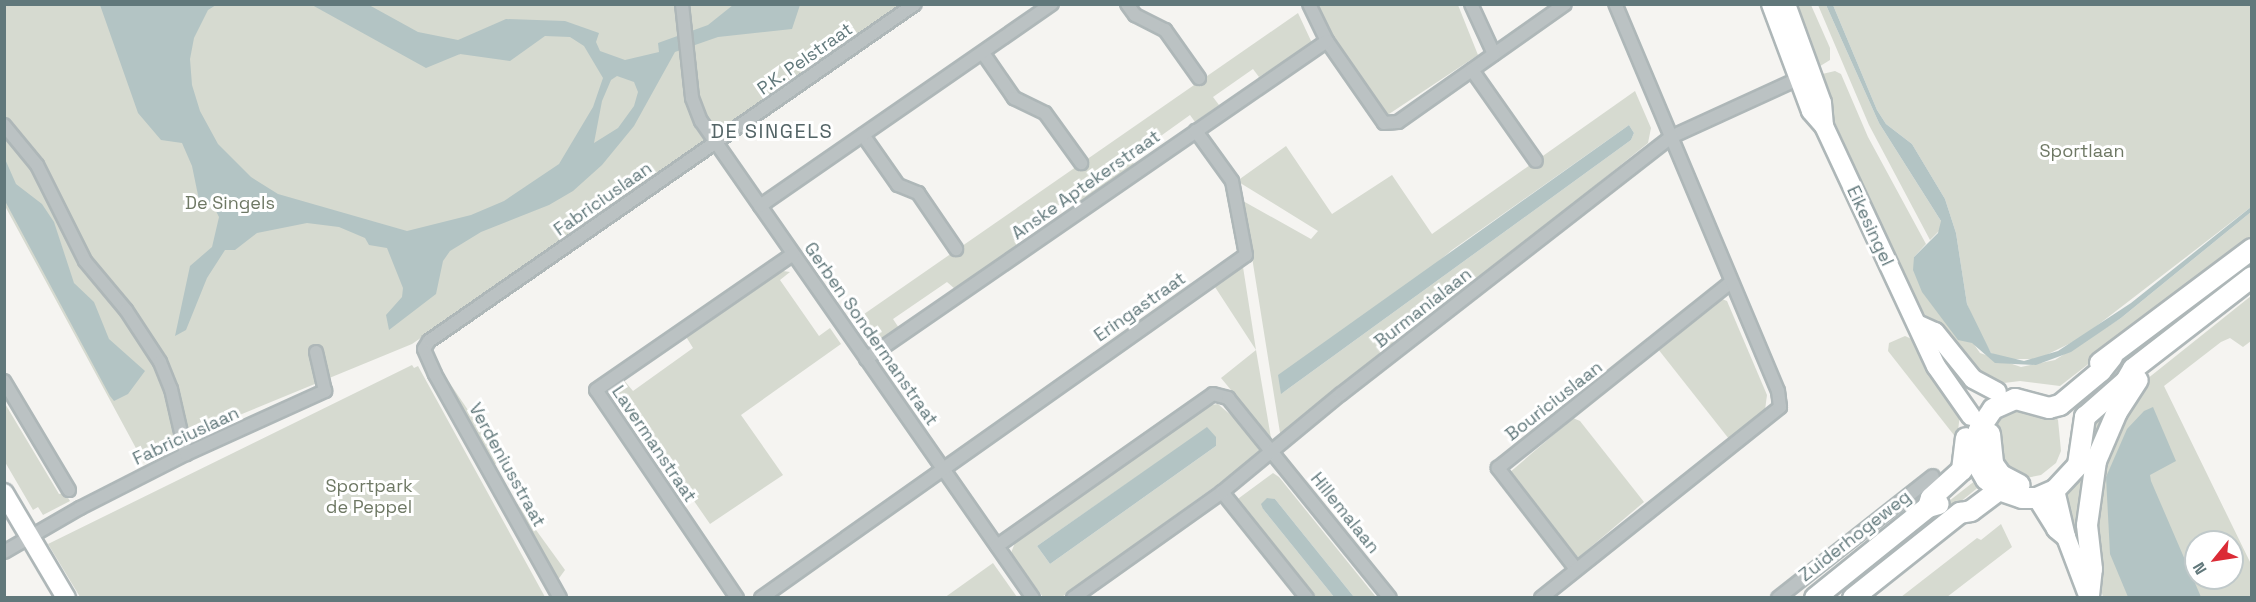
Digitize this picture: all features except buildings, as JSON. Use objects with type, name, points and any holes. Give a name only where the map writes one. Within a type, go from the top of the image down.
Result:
[{"type":"main road","points":[[1978,417],[2015,399],[2049,408],[2061,408],[2101,371],[2112,357],[2252,249]]},
{"type":"main road","points":[[2048,489],[2078,465],[2085,417],[2126,381],[2133,369],[2252,278]]},
{"type":"main road","points":[[2089,597],[2092,569],[2086,525],[2096,461],[2117,412],[2161,346]]},
{"type":"main road","points":[[2048,489],[1997,483],[1972,465],[1978,417],[1997,392],[2024,387],[2074,413],[2121,373],[2133,369]]},
{"type":"main road","points":[[2048,489],[2069,452],[2061,408]]},
{"type":"main road","points":[[1978,417],[1991,427],[1990,453],[1997,483]]},
{"type":"main road","name":"Zuiderhogeweg","points":[[1815,597],[1928,507],[1936,506],[1972,465]]},
{"type":"main road","points":[[1853,597],[1960,513],[1964,504],[1997,483]]},
{"type":"street","name":"Gerben Sondermanstraat","points":[[682,4],[695,108],[760,206],[1033,597]]},
{"type":"street","name":"P.K. Pelstraat","points":[[716,142],[915,4]]},
{"type":"street","points":[[760,206],[1053,4]]},
{"type":"street","points":[[1127,4],[1134,15],[1166,30],[1199,78]]},
{"type":"street","points":[[1309,4],[1327,41],[1384,123],[1398,122],[1565,4]]},
{"type":"street","points":[[1471,4],[1494,54]]},
{"type":"street","points":[[1541,597],[1780,407],[1778,391],[1615,4]]},
{"type":"street","name":"Eikesingel","points":[[1771,4],[1805,76]]},
{"type":"street","name":"Eikesingel","points":[[1786,4],[1805,76],[1811,111],[1824,126],[1919,325],[1928,349],[1978,417]]},
{"type":"street","name":"Anske Aptekerstraat","points":[[866,358],[1327,41]]},
{"type":"street","points":[[982,53],[1014,98],[1045,113],[1080,163]]},
{"type":"street","points":[[1472,70],[1536,161]]},
{"type":"street","name":"Burmanialaan","points":[[1073,597],[1222,492],[1671,137],[1805,76]]},
{"type":"street","points":[[4,125],[37,165],[85,261],[126,310],[160,362],[171,389],[186,454]]},
{"type":"street","name":"Eringastraat","points":[[942,467],[1246,255],[1232,181],[1196,131]]},
{"type":"street","points":[[863,135],[898,185],[918,193],[956,249]]},
{"type":"street","name":"Fabriciuslaan","points":[[424,350],[429,341],[716,142]]},
{"type":"street","name":"Lavermanstraat","points":[[737,597],[596,390],[794,254]]},
{"type":"street","name":"Bouriciuslaan","points":[[1576,569],[1498,468],[1731,282]]},
{"type":"street","name":"Eikesingel","points":[[1919,325],[1935,332],[1973,379],[1997,392]]},
{"type":"street","name":"Verdeniusstraat","points":[[424,350],[560,597]]},
{"type":"street","name":"Fabriciuslaan","points":[[4,552],[186,454],[325,391],[316,352]]},
{"type":"street","points":[[4,381],[69,489]]},
{"type":"street","points":[[997,546],[1213,394],[1228,398],[1272,452]]},
{"type":"street","name":"Hillemalaan","points":[[1272,452],[1390,597]]},
{"type":"street","points":[[761,597],[942,467]]},
{"type":"street","name":"Zuiderhogeweg","points":[[1778,597],[1933,476]]},
{"type":"street","points":[[2048,489],[2089,597]]},
{"type":"street","points":[[1222,492],[1307,597]]},
{"type":"street","points":[[4,493],[66,597]]},
{"type":"green space","name":"De Singels","points":[[4,5],[905,5],[412,344],[198,432],[144,463],[5,206]]},
{"type":"green space","points":[[1315,5],[1458,5],[1478,55],[1386,116],[1335,43]]},
{"type":"green space","points":[[1797,5],[1811,5],[1830,48],[1830,60],[1817,68],[1805,40]]},
{"type":"green space","points":[[1818,5],[1826,5],[1879,123],[1941,221],[1941,229],[1930,240],[1869,125]]},
{"type":"green space","name":"Sportlaan","points":[[1833,5],[2251,5],[2251,207],[2081,338],[2038,359],[2003,359],[1991,353],[1967,304],[1956,233],[1945,199],[1912,144],[1886,124],[1877,110]]},
{"type":"green space","points":[[1298,13],[1312,43],[1259,77],[1253,69],[1213,97],[1219,105],[1195,122],[1190,115],[1130,158],[1134,164],[1076,205],[1070,197],[1014,237],[1019,245],[955,289],[947,282],[893,319],[899,328],[870,346],[854,321]]},
{"type":"green space","points":[[1835,71],[1841,74],[1868,137],[1926,244],[1914,257],[1980,353],[2021,367],[2055,360],[2121,318],[2251,212],[2251,238],[2060,386],[2020,381],[1996,384],[1983,378],[1929,321],[1916,301],[1832,116],[1818,75]]},
{"type":"green space","points":[[1635,91],[1651,128],[1648,143],[1281,439],[1243,201],[1311,239],[1318,231],[1237,181],[1286,146],[1332,214],[1392,175],[1432,234]],"holes":[[[1629,125],[1634,133],[1631,140],[1281,394],[1452,250]]]},
{"type":"green space","points":[[1243,267],[1256,350],[1215,287]]},
{"type":"green space","points":[[783,271],[790,272],[780,280],[819,336],[830,328],[841,344],[741,415],[783,475],[710,524],[637,419],[630,417],[615,388],[623,379],[633,391],[693,348],[685,335]]},
{"type":"green space","points":[[2251,296],[2251,341],[2243,347],[2230,338],[2221,342],[2164,386],[2234,530],[2184,530],[2184,590],[2244,590],[2244,550],[2251,564],[2251,597],[2103,598],[2095,561],[2098,465],[2142,383]]},
{"type":"green space","points":[[1722,299],[1727,301],[1767,395],[1765,410],[1729,439],[1658,349]]},
{"type":"green space","points":[[1905,336],[1914,340],[1960,414],[1957,439],[1888,351],[1889,343]]},
{"type":"green space","points":[[1256,350],[1271,438],[1221,378]]},
{"type":"green space","name":"Sportpark de Peppel","points":[[412,365],[414,368],[418,366],[545,597],[80,597],[48,544]]},
{"type":"green space","points":[[449,382],[501,459],[493,466],[447,383]]},
{"type":"green space","points":[[4,402],[59,494],[65,493],[70,501],[43,515],[38,507],[33,510],[5,462]]},
{"type":"green space","points":[[2117,403],[2086,565],[2065,511],[2064,498],[2094,417]]},
{"type":"green space","points":[[1218,404],[1241,424],[1261,453],[1062,597],[1043,597],[1011,553],[1016,540],[1211,405]],"holes":[[[1207,428],[1216,446],[1050,564],[1037,546]]]},
{"type":"green space","points":[[2017,409],[2055,416],[2058,420],[2061,451],[2056,463],[2041,475],[2026,478],[2013,473],[2003,463],[1997,420]]},
{"type":"green space","points":[[1573,418],[1580,421],[1644,502],[1579,557],[1573,556],[1509,473]]},
{"type":"green space","points":[[1273,473],[1279,477],[1376,597],[1354,597],[1275,499],[1263,509],[1334,597],[1311,597],[1235,501]]},
{"type":"green space","points":[[1976,480],[1981,485],[1877,570],[1871,562]]},
{"type":"green space","points":[[502,483],[565,570],[557,581]]},
{"type":"green space","points":[[2001,524],[2012,547],[1947,597],[1901,597],[1977,538],[1981,540]]},
{"type":"green space","points":[[993,563],[1017,597],[944,598]]},
{"type":"shaded area","points":[[100,5],[216,5],[208,10],[194,38],[190,59],[192,85],[200,111],[218,144],[251,177],[278,194],[407,231],[471,215],[504,201],[559,164],[593,107],[603,78],[584,46],[570,37],[545,36],[510,61],[460,54],[426,68],[312,5],[369,5],[418,32],[458,40],[506,19],[565,21],[599,33],[596,42],[600,51],[625,60],[659,52],[658,43],[708,25],[733,5],[800,5],[792,29],[718,37],[675,52],[634,126],[602,165],[573,191],[549,205],[481,232],[450,251],[443,261],[436,294],[389,330],[386,315],[402,297],[403,288],[387,248],[369,245],[365,238],[339,227],[307,223],[257,233],[235,250],[225,250],[207,278],[186,330],[175,336],[190,266],[212,247],[219,217],[214,207],[199,200],[192,166],[182,143],[161,140],[138,113]],"holes":[[[617,76],[634,82],[638,92],[634,106],[618,128],[594,143],[602,101],[611,80]]]},
{"type":"shaded area","points":[[1826,5],[1833,5],[1877,110],[1886,124],[1912,144],[1945,199],[1956,233],[1967,304],[1991,353],[2024,361],[2058,351],[2131,303],[2251,207],[2251,212],[2121,318],[2071,352],[2036,365],[1995,363],[1972,343],[1958,340],[1922,292],[1913,270],[1914,257],[1938,233],[1941,221],[1879,123]]},
{"type":"shaded area","points":[[1629,125],[1634,133],[1631,140],[1281,394],[1278,375]]},
{"type":"shaded area","points":[[5,159],[16,184],[42,204],[54,222],[74,283],[94,302],[109,339],[145,371],[128,394],[114,401],[5,201]]},
{"type":"shaded area","points":[[2153,407],[2176,461],[2150,475],[2151,481],[2184,558],[2184,590],[2198,590],[2201,597],[2128,597],[2110,554],[2106,477],[2127,429],[2144,411]]},
{"type":"shaded area","points":[[1207,427],[1216,437],[1216,446],[1050,564],[1037,546]]},
{"type":"shaded area","points":[[1267,498],[1275,499],[1354,597],[1334,597],[1263,509],[1261,504]]},
{"type":"district","name":"DE SINGELS","points":[[772,131]]}]
